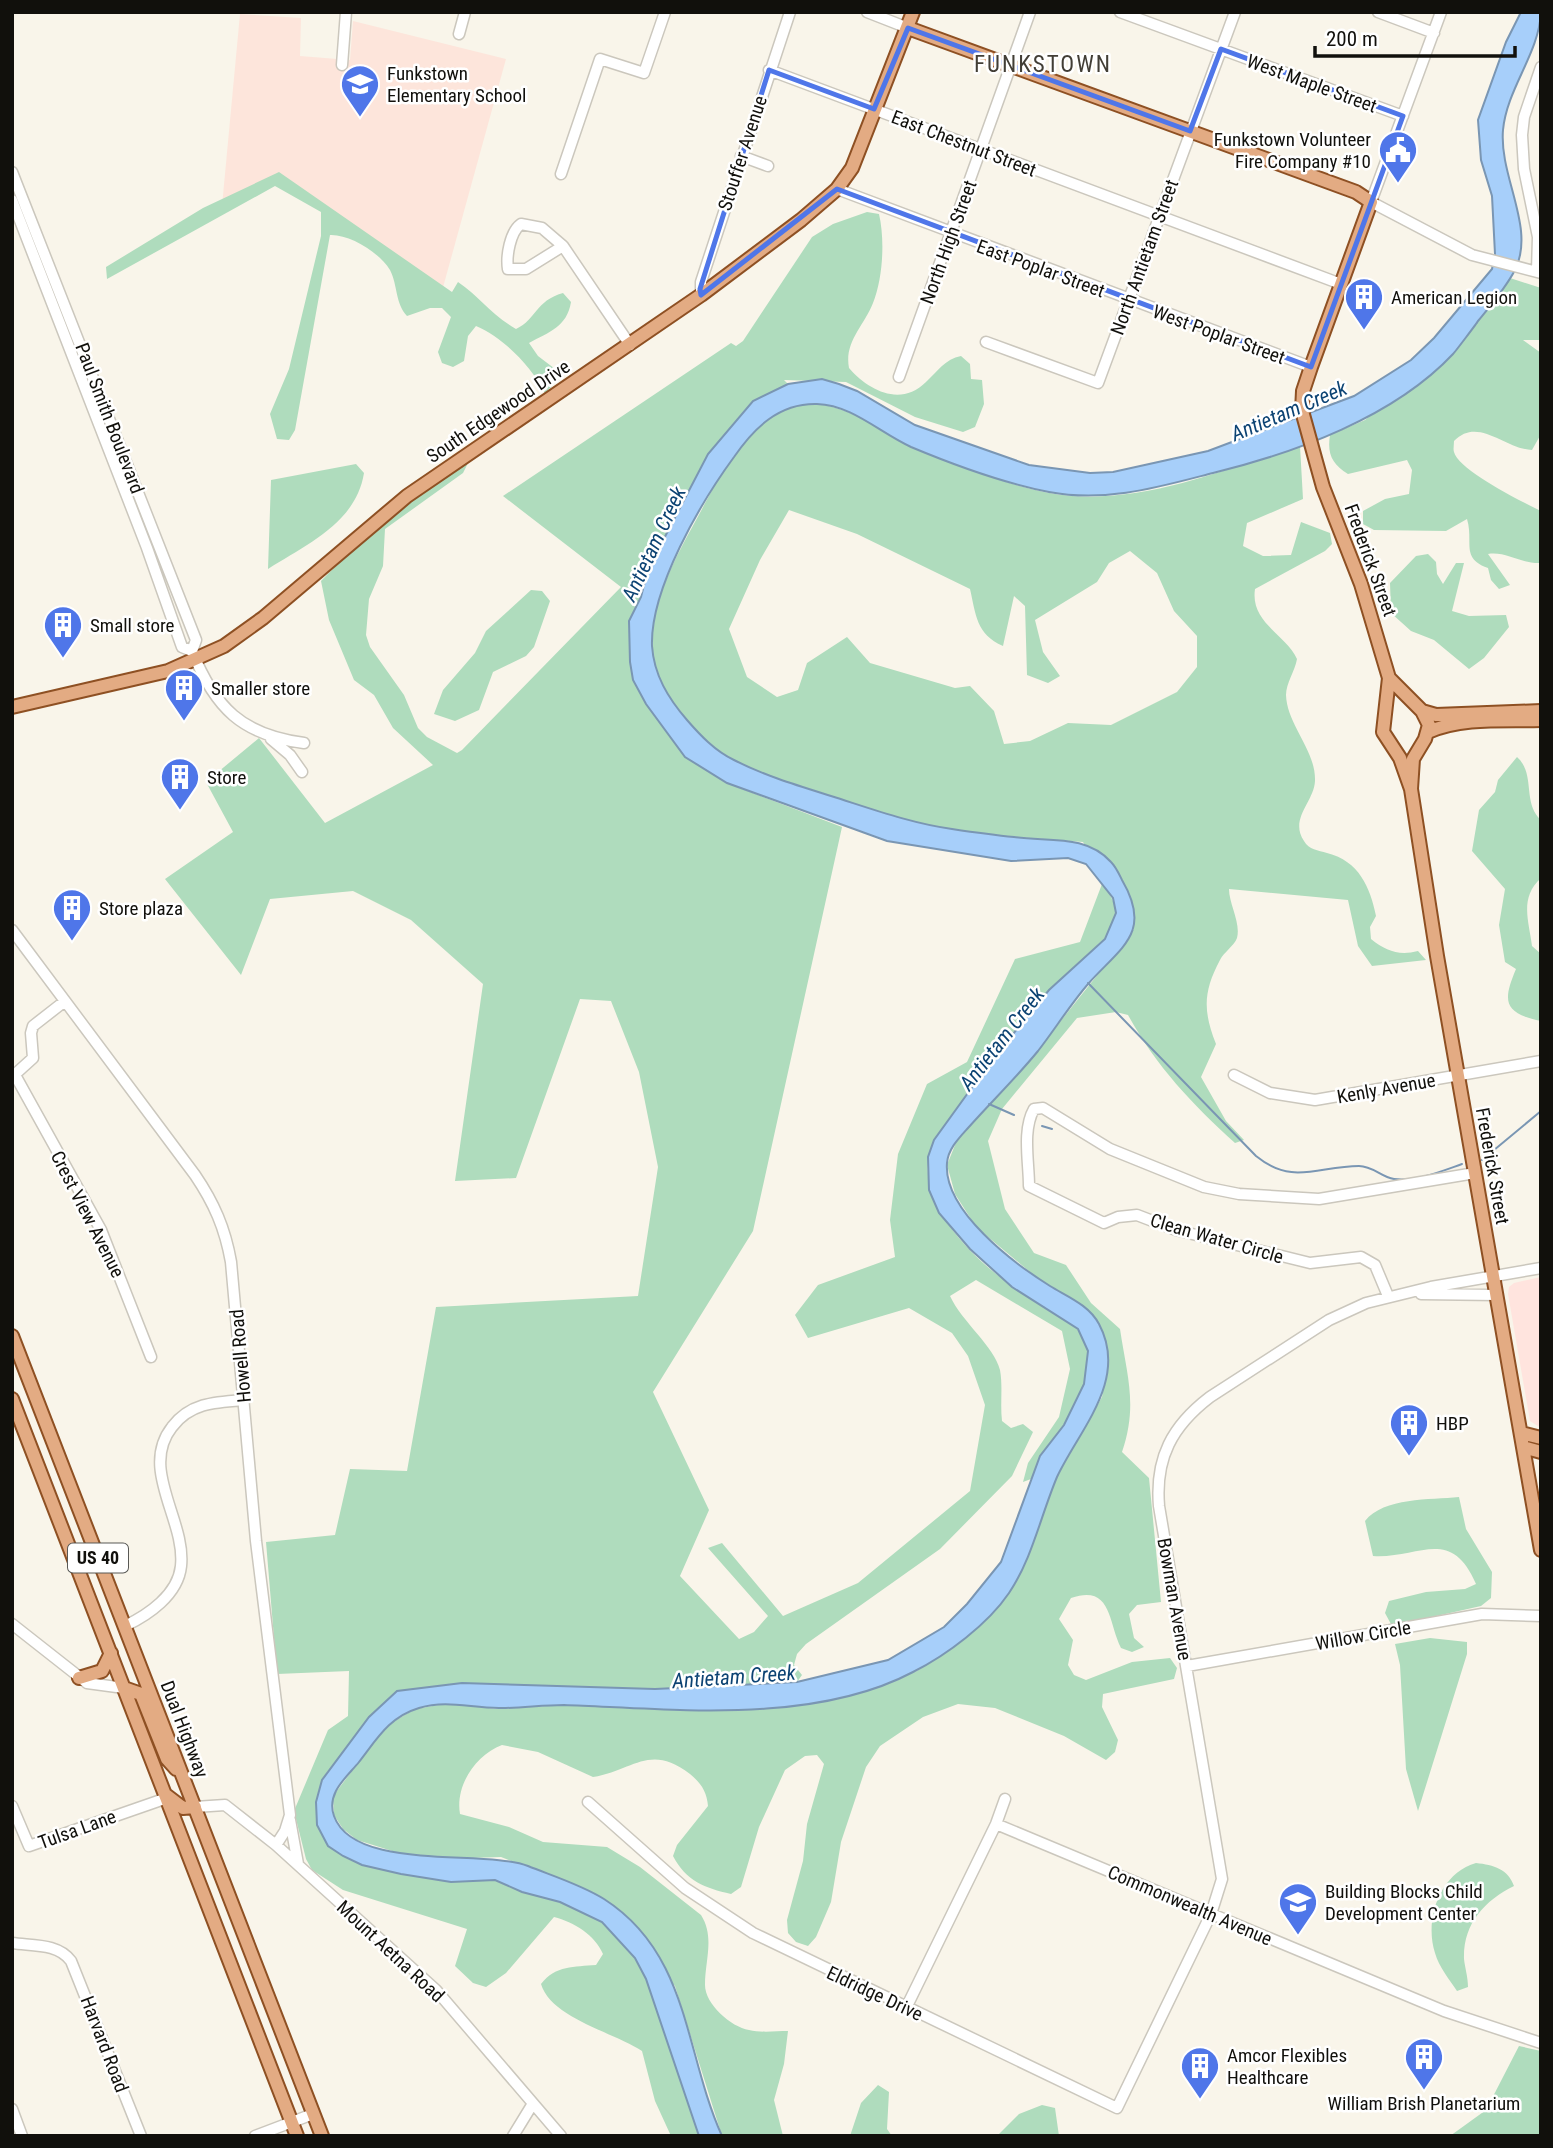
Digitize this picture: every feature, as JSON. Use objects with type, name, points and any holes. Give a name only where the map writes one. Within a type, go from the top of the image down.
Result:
[{"type":"main road","name":"South Edgewood Drive","points":[[12,708],[154,674],[243,634],[407,496],[630,345],[801,220],[837,189],[852,168],[913,12]]},
{"type":"main road","points":[[908,28],[1356,192],[1371,202],[1311,368]]},
{"type":"main road","name":"Frederick Street","points":[[1311,368],[1303,391],[1302,411],[1314,457],[1365,594],[1389,678],[1384,717]]},
{"type":"main road","name":"Frederick Street","points":[[1389,678],[1419,709]]},
{"type":"main road","points":[[1541,711],[1436,715],[1398,705],[1384,717],[1383,732],[1391,745],[1405,750],[1420,745],[1428,732],[1445,726],[1482,721],[1541,720]]},
{"type":"main road","points":[[1419,709],[1428,732]]},
{"type":"main road","name":"Frederick Street","points":[[1391,745],[1405,768],[1411,789],[1457,1076],[1541,1550]]},
{"type":"main road","name":"Frederick Street","points":[[1411,789],[1413,760],[1420,745]]},
{"type":"main road","name":"Dual Highway","points":[[12,1336],[322,2136]]},
{"type":"main road","name":"US 40","points":[[12,1399],[297,2136]]},
{"type":"main road","points":[[1521,1433],[1541,1438]]},
{"type":"main road","points":[[1523,1447],[1541,1452]]},
{"type":"main road","points":[[55,1509],[69,1523],[108,1623],[114,1628],[125,1626]]},
{"type":"main road","points":[[79,1678],[102,1671],[111,1653]]},
{"type":"main road","points":[[124,1688],[141,1694],[167,1759],[185,1780]]},
{"type":"main road","points":[[166,1796],[183,1808],[195,1807]]},
{"type":"main road","points":[[181,1833],[201,1825]]},
{"type":"street","points":[[342,65],[346,12]]},
{"type":"street","points":[[459,34],[465,12]]},
{"type":"street","points":[[561,174],[600,59],[644,74],[665,12]]},
{"type":"street","name":"Stouffer Avenue","points":[[701,295],[701,282],[790,12]]},
{"type":"street","points":[[867,12],[908,28]]},
{"type":"street","name":"North High Street","points":[[899,377],[1030,12]]},
{"type":"street","name":"West Maple Street","points":[[1120,12],[1403,116]]},
{"type":"street","name":"North Antietam Street","points":[[986,342],[1098,383],[1235,12]]},
{"type":"street","points":[[1378,12],[1434,33]]},
{"type":"street","points":[[1441,12],[1371,202],[1462,251],[1536,271],[1538,237],[1524,169],[1522,135],[1524,117],[1541,67]]},
{"type":"street","name":"East Chestnut Street","points":[[769,71],[1341,284]]},
{"type":"street","points":[[741,156],[768,166]]},
{"type":"street","name":"Paul Smith Boulevard","points":[[12,172],[196,640],[193,655]]},
{"type":"street","name":"East Poplar Street","points":[[837,189],[1128,300]]},
{"type":"street","name":"Paul Smith Boulevard","points":[[12,200],[182,647],[193,655],[224,707],[245,726],[267,736],[304,743]]},
{"type":"street","points":[[563,246],[526,269],[508,269],[507,260],[514,230],[521,224],[542,228],[563,246],[630,345]]},
{"type":"street","name":"West Poplar Street","points":[[1128,300],[1311,368]]},
{"type":"street","points":[[88,396],[100,391]]},
{"type":"street","points":[[267,736],[290,755],[302,772]]},
{"type":"street","name":"Howell Road","points":[[12,930],[195,1175],[218,1213],[232,1262],[261,1594],[289,1815],[298,1865]]},
{"type":"street","points":[[14,1076],[33,1058],[33,1026],[65,1001]]},
{"type":"street","name":"Kenly Avenue","points":[[1234,1075],[1270,1093],[1315,1100],[1541,1061]]},
{"type":"street","name":"Crest View Avenue","points":[[14,1076],[101,1230],[151,1357]]},
{"type":"street","name":"Clean Water Circle","points":[[1390,1296],[1375,1265],[1361,1258],[1310,1263],[1177,1230],[1137,1215],[1118,1217],[1104,1223],[1075,1210],[1029,1186],[1030,1115],[1034,1109],[1043,1108],[1110,1149],[1204,1187],[1238,1194],[1319,1199],[1475,1173]]},
{"type":"street","name":"Bowman Avenue","points":[[1117,2108],[1211,1914],[1222,1879],[1158,1506],[1160,1464],[1167,1444],[1192,1411],[1210,1397],[1329,1320],[1390,1296],[1541,1268]]},
{"type":"street","points":[[1390,1296],[1497,1295]]},
{"type":"street","points":[[125,1626],[142,1618],[166,1597],[174,1586],[181,1566],[178,1535],[162,1478],[163,1441],[175,1422],[192,1408],[212,1402],[244,1400]]},
{"type":"street","name":"Willow Circle","points":[[1187,1666],[1482,1614],[1541,1616]]},
{"type":"street","points":[[12,1624],[79,1678],[99,1686],[124,1688]]},
{"type":"street","name":"Tulsa Lane","points":[[12,1806],[29,1846],[166,1796]]},
{"type":"street","points":[[906,2008],[996,1824],[1005,1799]]},
{"type":"street","name":"Eldridge Drive","points":[[587,1802],[717,1912],[781,1948],[1117,2108]]},
{"type":"street","name":"Mount Aetna Road","points":[[195,1807],[225,1805],[276,1845],[436,1990],[561,2136]]},
{"type":"street","points":[[276,1845],[285,1831],[289,1815]]},
{"type":"street","name":"Commonwealth Avenue","points":[[996,1824],[1444,2011],[1541,2043]]},
{"type":"street","name":"Harvard Road","points":[[12,1943],[51,1948],[65,1953],[76,1969],[141,2136]]},
{"type":"street","points":[[513,2136],[533,2105]]},
{"type":"street","points":[[12,2109],[22,2136]]},
{"type":"street","points":[[255,2136],[313,2114]]},
{"type":"highlighted area","points":[[908,28],[1190,131],[1221,49],[1403,116],[1311,367],[837,189],[701,295],[700,289],[769,70],[874,109]]},
{"type":"shaded area","name":"Funkstown Elementary School","points":[[240,14],[301,18],[300,56],[350,60],[353,21],[506,59],[442,291],[280,176],[222,206]]},
{"type":"shaded area","points":[[1541,1277],[1541,1428],[1530,1421],[1508,1294],[1509,1287],[1514,1283]]},
{"type":"green space","points":[[279,172],[452,292],[458,282],[516,329],[541,305],[563,293],[571,302],[566,317],[556,328],[529,343],[538,356],[563,375],[545,393],[516,354],[497,338],[476,326],[468,336],[464,361],[453,367],[442,363],[438,352],[451,317],[442,308],[430,308],[407,316],[400,306],[393,276],[385,263],[354,241],[330,235],[295,430],[289,440],[277,439],[270,414],[289,369],[321,236],[321,212],[275,186],[107,279],[106,267],[203,208]]},
{"type":"green space","points":[[867,212],[879,214],[882,235],[881,271],[873,303],[849,350],[849,368],[876,389],[896,395],[906,394],[916,390],[946,363],[961,356],[970,364],[971,379],[982,380],[984,404],[975,427],[963,432],[915,417],[846,382],[784,380],[788,384],[753,401],[708,454],[647,573],[641,597],[629,621],[633,680],[646,704],[685,757],[727,783],[842,827],[753,1231],[653,1392],[709,1510],[680,1576],[739,1639],[754,1632],[768,1616],[708,1548],[722,1543],[783,1616],[858,1583],[970,1491],[985,1405],[968,1356],[952,1333],[909,1308],[808,1338],[795,1315],[818,1285],[895,1257],[890,1220],[898,1154],[927,1084],[967,1062],[1015,959],[1080,942],[1102,884],[1115,906],[1114,922],[1103,942],[1057,983],[1026,1019],[939,1133],[928,1162],[929,1183],[937,1204],[948,1224],[964,1243],[998,1275],[1069,1320],[1078,1329],[1088,1351],[1084,1386],[1031,1479],[1023,1482],[1028,1463],[1059,1417],[1070,1369],[1062,1331],[976,1280],[950,1296],[997,1361],[1001,1376],[1002,1421],[1011,1428],[1023,1424],[1033,1432],[1012,1476],[940,1549],[806,1644],[797,1654],[794,1665],[802,1675],[797,1682],[655,1689],[462,1683],[397,1691],[327,1772],[318,1792],[362,1865],[451,1882],[495,1880],[522,1892],[560,1902],[602,1922],[635,1958],[646,1979],[699,2136],[671,2136],[655,2101],[642,2051],[570,2015],[547,1996],[541,1984],[559,1970],[596,1965],[603,1954],[595,1941],[583,1930],[554,1917],[506,1973],[486,1987],[473,1983],[455,1966],[467,1929],[343,1890],[312,1870],[306,1859],[294,1811],[328,1730],[348,1716],[349,1671],[277,1674],[266,1542],[335,1535],[350,1469],[407,1471],[436,1307],[638,1296],[658,1167],[639,1072],[611,1001],[580,999],[516,1178],[455,1181],[483,984],[411,920],[353,891],[270,899],[241,975],[165,879],[233,832],[206,782],[259,738],[325,823],[433,765],[393,728],[374,695],[354,680],[329,620],[321,581],[409,499],[429,484],[468,463],[463,473],[385,529],[383,566],[369,599],[366,635],[370,647],[404,695],[418,728],[427,737],[457,753],[462,750],[621,587],[503,496],[731,343],[736,346],[743,341],[812,237],[833,224]]},
{"type":"green space","points":[[1510,278],[1541,288],[1541,340],[1523,340],[1541,353],[1541,434],[1532,450],[1482,433],[1463,434],[1454,441],[1454,452],[1467,468],[1507,494],[1541,511],[1541,563],[1501,554],[1488,554],[1510,585],[1499,589],[1491,580],[1488,568],[1479,564],[1471,554],[1467,519],[1446,531],[1374,530],[1363,524],[1363,511],[1385,499],[1409,494],[1412,470],[1407,460],[1348,474],[1332,458],[1329,442],[1330,435],[1365,420],[1474,326]]},
{"type":"green space","points":[[812,403],[859,417],[933,455],[984,474],[1019,486],[1072,496],[1130,494],[1159,489],[1300,446],[1303,499],[1247,523],[1243,546],[1263,556],[1291,555],[1301,522],[1330,533],[1332,544],[1325,551],[1255,589],[1258,611],[1297,659],[1286,695],[1291,717],[1311,759],[1315,781],[1301,818],[1300,833],[1308,846],[1347,862],[1361,877],[1376,916],[1370,927],[1371,939],[1393,951],[1418,951],[1426,960],[1372,966],[1358,946],[1348,900],[1229,889],[1238,932],[1234,944],[1222,957],[1210,982],[1207,1011],[1216,1044],[1201,1077],[1226,1121],[1244,1140],[1235,1143],[1204,1114],[1163,1068],[1128,1015],[1116,1012],[1077,1018],[1002,1109],[988,1141],[1005,1209],[1034,1253],[1066,1265],[1091,1303],[1120,1329],[1130,1390],[1129,1420],[1122,1452],[1149,1478],[1161,1602],[1137,1605],[1129,1614],[1134,1638],[1144,1647],[1132,1652],[1121,1648],[1106,1608],[1094,1596],[1071,1598],[1059,1619],[1073,1640],[1068,1665],[1074,1675],[1086,1680],[1132,1662],[1170,1658],[1177,1668],[1174,1679],[1103,1694],[1102,1707],[1118,1740],[1115,1752],[1106,1760],[1064,1736],[995,1708],[958,1704],[923,1717],[880,1746],[866,1767],[841,1842],[831,1902],[816,1937],[808,1946],[796,1942],[788,1933],[787,1920],[803,1861],[807,1824],[824,1764],[817,1755],[805,1756],[785,1770],[759,1827],[741,1887],[731,1894],[697,1882],[684,1872],[673,1856],[677,1845],[708,1806],[700,1784],[676,1765],[653,1759],[593,1777],[538,1752],[502,1745],[484,1756],[469,1772],[461,1792],[460,1814],[509,1827],[543,1842],[607,1847],[640,1867],[701,1915],[708,1932],[706,1992],[720,2014],[749,2030],[788,2031],[784,2064],[774,2100],[783,2136],[722,2136],[675,1986],[590,1891],[501,1857],[438,1859],[405,1855],[357,1840],[343,1829],[334,1815],[333,1796],[386,1726],[415,1709],[450,1703],[496,1709],[565,1705],[718,1711],[822,1700],[861,1691],[917,1671],[970,1633],[1008,1594],[1059,1473],[1102,1397],[1107,1364],[1102,1330],[1086,1308],[1042,1282],[976,1227],[955,1194],[947,1165],[957,1140],[1020,1072],[1134,929],[1083,842],[931,827],[891,817],[759,772],[721,753],[693,729],[670,700],[656,668],[653,634],[659,600],[679,552],[719,479],[747,437],[771,415]],"holes":[[[789,510],[857,534],[970,589],[982,630],[1003,646],[1014,596],[1025,606],[1027,675],[1048,683],[1060,676],[1043,652],[1035,620],[1097,582],[1109,563],[1130,551],[1157,573],[1174,611],[1197,636],[1197,667],[1177,692],[1111,725],[1068,723],[1030,741],[1004,744],[994,711],[970,686],[955,688],[870,663],[847,637],[807,663],[798,690],[777,697],[747,677],[729,629],[760,560]]]},
{"type":"green space","points":[[356,464],[364,473],[351,506],[328,530],[268,569],[271,480]]},
{"type":"green space","points":[[1428,554],[1436,562],[1437,574],[1443,584],[1456,563],[1464,563],[1452,611],[1469,616],[1506,615],[1509,627],[1484,658],[1469,669],[1434,640],[1411,631],[1391,613],[1390,583],[1416,556]]},
{"type":"green space","points":[[531,590],[542,591],[550,601],[534,647],[526,656],[493,672],[479,710],[455,721],[434,714],[443,690],[475,653],[486,631]]},
{"type":"green space","points":[[1517,757],[1526,772],[1535,813],[1541,820],[1541,878],[1530,894],[1527,910],[1532,946],[1541,954],[1541,1021],[1520,1014],[1509,1004],[1509,990],[1516,969],[1505,962],[1499,925],[1505,889],[1472,851],[1479,810],[1495,792],[1498,780]]},
{"type":"green space","points":[[1459,1497],[1466,1529],[1492,1572],[1491,1598],[1481,1606],[1392,1626],[1385,1613],[1389,1601],[1426,1592],[1465,1589],[1476,1584],[1456,1555],[1444,1550],[1373,1556],[1365,1521],[1373,1513],[1395,1504]]},
{"type":"green space","points":[[1430,1638],[1467,1642],[1467,1654],[1418,1811],[1406,1769],[1400,1665],[1395,1644]]},
{"type":"green space","points":[[1476,1863],[1499,1869],[1508,1876],[1514,1886],[1485,1906],[1471,1924],[1464,1959],[1468,1987],[1457,1991],[1435,1953],[1432,1940],[1434,1912],[1444,1887],[1453,1876]]},
{"type":"green space","points":[[1519,2046],[1541,2051],[1541,2136],[1450,2136],[1486,2110]]},
{"type":"green space","points":[[878,2085],[889,2092],[887,2129],[892,2136],[850,2136],[861,2103]]},
{"type":"green space","points":[[1042,2105],[1055,2108],[1059,2136],[997,2136],[1019,2114]]},
{"type":"water","name":"Antietam Creek","points":[[1521,12],[1541,12],[1535,42],[1510,100],[1503,130],[1506,166],[1519,220],[1520,254],[1507,284],[1455,352],[1402,396],[1342,430],[1277,455],[1152,488],[1091,496],[1049,492],[979,473],[911,447],[842,409],[817,404],[803,405],[779,413],[750,436],[707,498],[668,573],[654,623],[653,657],[668,695],[680,712],[720,752],[782,780],[906,819],[952,829],[1066,841],[1090,847],[1101,853],[1114,866],[1131,898],[1134,913],[1134,926],[1121,949],[1081,992],[1030,1061],[958,1140],[947,1163],[949,1181],[956,1199],[969,1217],[1001,1250],[1090,1312],[1099,1324],[1107,1345],[1105,1385],[1098,1404],[1057,1477],[1030,1551],[1017,1580],[1000,1605],[953,1648],[913,1672],[874,1689],[832,1700],[742,1710],[564,1705],[491,1708],[450,1704],[419,1708],[400,1717],[384,1730],[335,1793],[332,1808],[334,1816],[346,1834],[367,1845],[422,1856],[508,1861],[528,1866],[595,1894],[632,1922],[653,1947],[669,1976],[722,2136],[699,2136],[646,1979],[635,1958],[602,1922],[560,1902],[522,1892],[495,1880],[451,1882],[362,1865],[343,1856],[328,1846],[317,1825],[316,1802],[322,1780],[369,1717],[397,1691],[462,1683],[655,1689],[797,1682],[888,1660],[944,1627],[967,1604],[1001,1562],[1040,1456],[1064,1425],[1084,1384],[1088,1351],[1078,1329],[1012,1287],[970,1249],[939,1213],[929,1190],[928,1157],[934,1140],[991,1061],[1049,990],[1105,939],[1116,913],[1113,898],[1086,864],[1068,858],[1011,861],[887,841],[727,783],[685,757],[646,704],[633,680],[629,621],[641,597],[647,573],[708,454],[753,401],[788,384],[822,379],[839,384],[857,391],[915,425],[1029,465],[1090,473],[1113,472],[1208,451],[1354,396],[1411,360],[1434,338],[1492,269],[1495,254],[1492,196],[1481,160],[1478,120],[1506,42]]},
{"type":"waterway","points":[[1088,983],[1256,1156],[1269,1165],[1294,1172],[1364,1166],[1389,1178],[1402,1180],[1429,1175],[1462,1164]]},
{"type":"waterway","points":[[989,1104],[1014,1115]]},
{"type":"waterway","points":[[1482,1160],[1541,1111]]},
{"type":"waterway","points":[[1042,1126],[1052,1129]]},
{"type":"place","name":"Funkstown Elementary School","points":[[360,118]]},
{"type":"place","name":"Funkstown Volunteer Fire Company #10","points":[[1398,184]]},
{"type":"place","name":"American Legion","points":[[1364,331]]},
{"type":"place","name":"Small store","points":[[63,659]]},
{"type":"place","name":"Smaller store","points":[[184,722]]},
{"type":"place","name":"Store","points":[[180,811]]},
{"type":"place","name":"Store plaza","points":[[72,942]]},
{"type":"place","name":"HBP","points":[[1409,1457]]},
{"type":"place","name":"Building Blocks Child Development Center","points":[[1298,1936]]},
{"type":"place","name":"William Brish Planetarium","points":[[1424,2091]]},
{"type":"place","name":"Amcor Flexibles Healthcare","points":[[1200,2100]]},
{"type":"district","name":"FUNKSTOWN","points":[[1043,64]]}]
